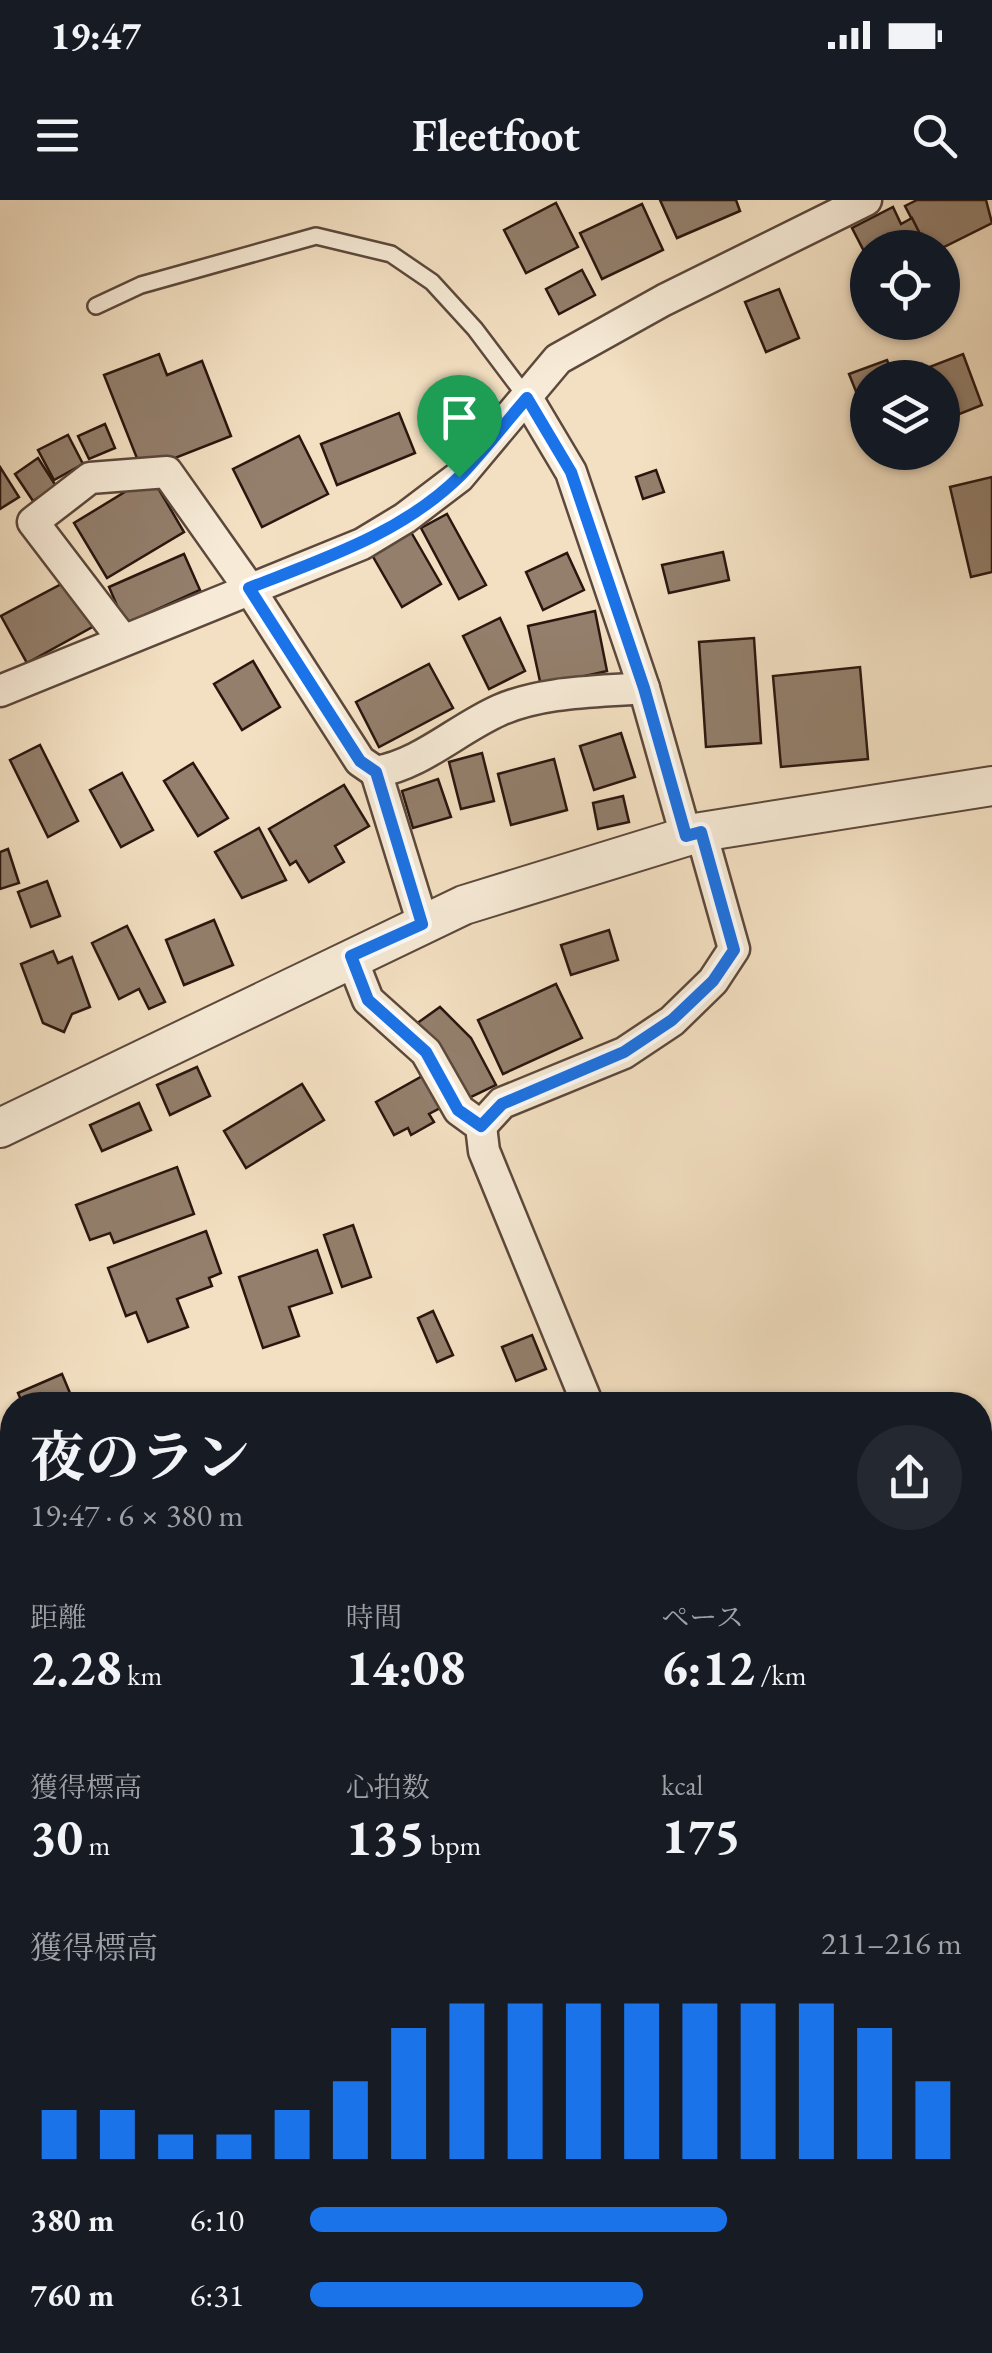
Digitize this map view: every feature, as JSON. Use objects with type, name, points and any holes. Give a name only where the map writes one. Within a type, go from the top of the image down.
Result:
[{"type":"street","points":[[0,690],[362,544],[405,518],[459,477],[558,359],[830,208],[866,200]]},
{"type":"street","points":[[481,1126],[502,1104],[624,1052],[672,1020],[713,981],[734,950],[571,472],[527,398]]},
{"type":"street","points":[[123,640],[33,522],[90,478],[167,472],[249,588],[360,761],[376,772],[422,924]]},
{"type":"street","points":[[376,772],[401,768],[496,712],[528,699],[644,688]]},
{"type":"street","points":[[0,1128],[351,956],[422,924],[534,882],[694,834],[992,786]]},
{"type":"street","points":[[351,956],[368,1000],[426,1052],[458,1110],[481,1126],[484,1151],[583,1392]]},
{"type":"lane","points":[[96,306],[141,284],[316,236],[391,254],[432,282],[475,329],[527,398]]},
{"type":"building","points":[[660,200],[736,200],[740,211],[677,238]]},
{"type":"building","points":[[917,200],[986,200],[992,223],[960,239],[960,230],[918,230],[905,206]]},
{"type":"building","points":[[556,203],[578,247],[526,273],[504,230]]},
{"type":"building","points":[[642,204],[663,250],[602,279],[580,233]]},
{"type":"building","points":[[893,207],[901,224],[912,218],[918,230],[853,230]]},
{"type":"building","points":[[582,270],[595,295],[559,314],[546,289]]},
{"type":"building","points":[[779,289],[799,338],[766,352],[745,302]]},
{"type":"building","points":[[159,354],[167,375],[202,361],[231,436],[142,471],[104,375]]},
{"type":"building","points":[[963,354],[982,405],[960,414],[960,360],[948,360]]},
{"type":"building","points":[[399,413],[415,453],[337,485],[321,444]]},
{"type":"building","points":[[105,424],[115,448],[89,459],[78,436]]},
{"type":"building","points":[[68,435],[83,464],[54,480],[38,450]]},
{"type":"building","points":[[299,436],[328,494],[262,527],[233,469]]},
{"type":"building","points":[[38,458],[56,486],[33,501],[15,474]]},
{"type":"building","points":[[0,467],[19,497],[0,509]]},
{"type":"building","points":[[656,470],[664,492],[643,499],[636,477]]},
{"type":"building","points":[[151,476],[184,532],[107,578],[74,523]]},
{"type":"building","points":[[992,477],[992,572],[971,577],[950,487]]},
{"type":"building","points":[[447,514],[486,585],[459,599],[421,528]]},
{"type":"building","points":[[411,532],[441,584],[402,607],[372,555]]},
{"type":"building","points":[[723,552],[729,580],[669,593],[662,565]]},
{"type":"building","points":[[567,553],[584,590],[543,610],[526,572]]},
{"type":"building","points":[[184,554],[200,590],[125,624],[109,587]]},
{"type":"building","points":[[71,579],[96,625],[27,663],[1,616]]},
{"type":"building","points":[[595,611],[607,671],[541,686],[528,626]]},
{"type":"building","points":[[500,618],[525,671],[489,689],[463,636]]},
{"type":"building","points":[[754,638],[761,743],[706,747],[699,642]]},
{"type":"building","points":[[253,661],[280,707],[242,730],[214,684]]},
{"type":"building","points":[[429,664],[453,708],[379,747],[356,702]]},
{"type":"building","points":[[860,667],[868,759],[781,767],[773,676]]},
{"type":"building","points":[[621,733],[635,777],[594,790],[580,746]]},
{"type":"building","points":[[40,745],[78,821],[48,837],[10,760]]},
{"type":"building","points":[[482,753],[494,801],[461,809],[449,762]]},
{"type":"building","points":[[554,759],[567,810],[511,825],[498,774]]},
{"type":"building","points":[[193,763],[228,818],[198,836],[164,781]]},
{"type":"building","points":[[122,773],[153,830],[121,847],[90,790]]},
{"type":"building","points":[[438,779],[451,817],[413,828],[402,791]]},
{"type":"building","points":[[344,785],[369,826],[335,846],[344,862],[309,882],[296,861],[290,865],[269,829]]},
{"type":"building","points":[[623,796],[629,822],[598,829],[593,803]]},
{"type":"building","points":[[259,828],[286,880],[242,898],[215,852]]},
{"type":"building","points":[[8,849],[19,883],[0,889],[0,852]]},
{"type":"building","points":[[47,881],[60,916],[31,927],[18,892]]},
{"type":"building","points":[[214,920],[233,965],[184,985],[166,940]]},
{"type":"building","points":[[127,926],[165,1002],[149,1009],[139,989],[119,999],[92,943]]},
{"type":"building","points":[[609,930],[618,960],[571,975],[561,945]]},
{"type":"building","points":[[53,951],[58,963],[72,957],[90,1007],[72,1014],[64,1032],[43,1023],[21,964]]},
{"type":"building","points":[[556,984],[582,1038],[503,1074],[478,1020]]},
{"type":"building","points":[[440,1007],[471,1038],[496,1085],[465,1100],[416,1024]]},
{"type":"building","points":[[197,1067],[210,1096],[170,1115],[157,1085]]},
{"type":"building","points":[[426,1074],[444,1106],[429,1114],[434,1122],[411,1135],[408,1128],[394,1135],[376,1102]]},
{"type":"building","points":[[302,1084],[324,1120],[246,1168],[224,1131]]},
{"type":"building","points":[[139,1103],[151,1130],[102,1151],[90,1125]]},
{"type":"building","points":[[177,1167],[194,1214],[114,1243],[110,1233],[90,1240],[76,1205]]},
{"type":"building","points":[[353,1225],[371,1277],[342,1287],[324,1235]]},
{"type":"building","points":[[206,1231],[221,1273],[209,1278],[212,1286],[177,1299],[188,1327],[148,1342],[136,1312],[126,1316],[108,1268]]},
{"type":"building","points":[[317,1250],[332,1293],[289,1307],[299,1336],[263,1348],[239,1277]]},
{"type":"building","points":[[433,1311],[453,1355],[437,1362],[418,1318]]},
{"type":"building","points":[[532,1335],[546,1369],[516,1381],[502,1347]]},
{"type":"building","points":[[62,1374],[70,1392],[20,1392]]},
{"type":"route","points":[[527,398],[571,472],[644,688],[686,836],[701,832],[734,950],[713,981],[672,1020],[624,1052],[502,1104],[481,1126],[458,1110],[426,1052],[368,1000],[351,956],[422,924],[376,772],[360,761],[249,588],[362,544],[405,518],[459,477],[527,398]]}]
